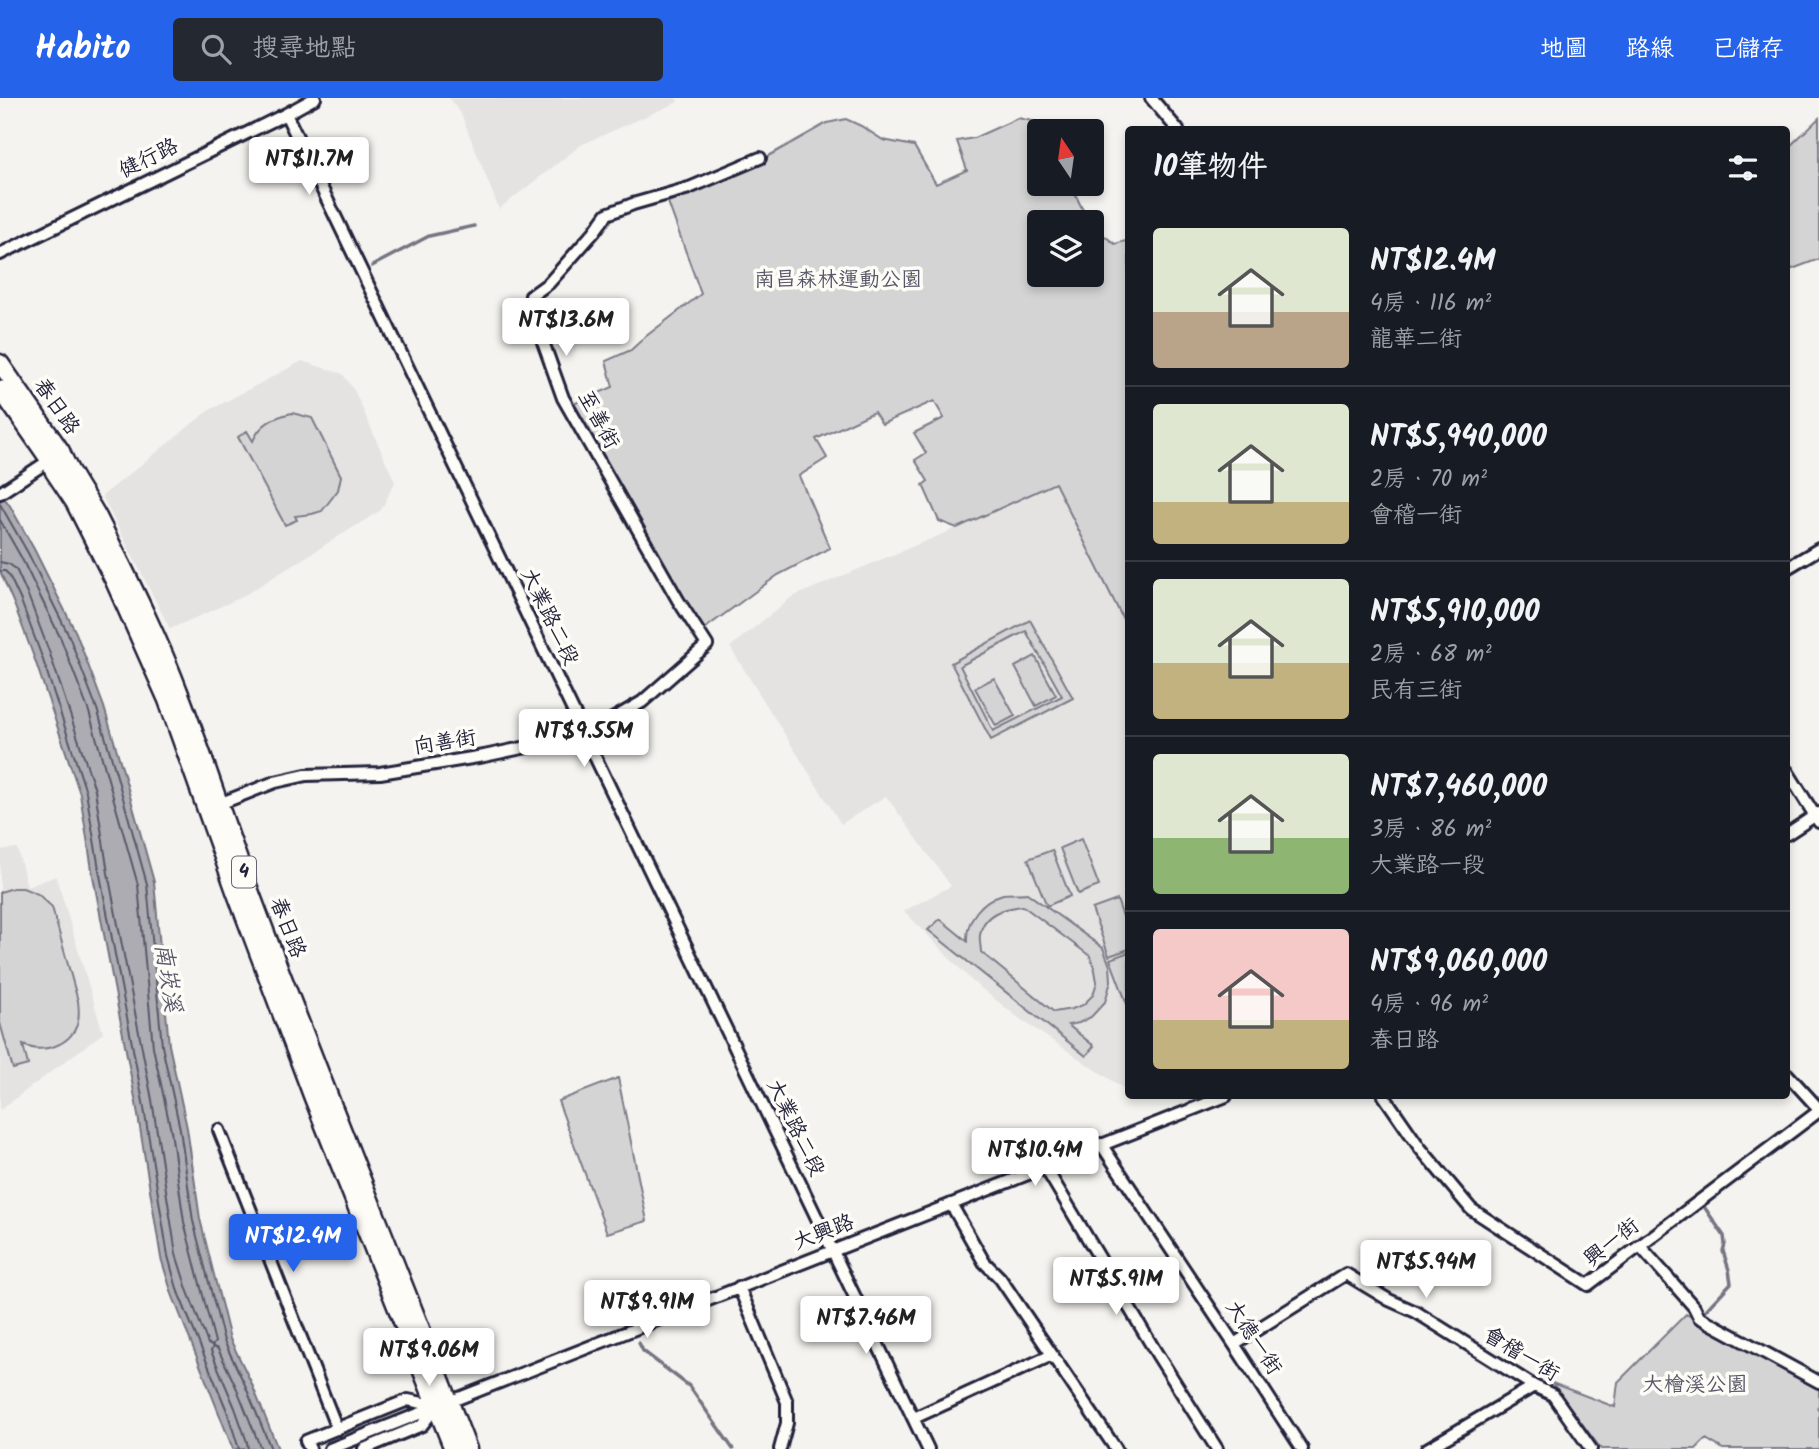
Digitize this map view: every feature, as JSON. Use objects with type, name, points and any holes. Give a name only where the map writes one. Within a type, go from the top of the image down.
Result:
[{"type":"main road","name":"春日路","points":[[0,363],[55,456],[54,472],[74,502],[114,581],[167,700],[212,806],[313,1098],[443,1404],[468,1449]]},
{"type":"main road","name":"春日路","points":[[0,389],[55,456]]},
{"type":"main road","name":"春日路","points":[[443,1404],[453,1449]]},
{"type":"street","name":"健行路","points":[[0,254],[315,98]]},
{"type":"street","points":[[1151,98],[1175,126]]},
{"type":"street","name":"大業路二段","points":[[286,114],[928,1449]]},
{"type":"street","name":"至善街","points":[[708,645],[678,600],[563,398],[543,342],[531,296],[549,283],[607,214],[689,188],[760,158]]},
{"type":"street","points":[[0,493],[55,456]]},
{"type":"street","points":[[1790,566],[1819,549]]},
{"type":"street","name":"向善街","points":[[212,806],[275,782],[306,775],[380,773],[484,756],[585,735],[642,702],[708,645]]},
{"type":"street","points":[[1790,776],[1817,817],[1790,832]]},
{"type":"street","points":[[1790,1077],[1819,1110]]},
{"type":"street","name":"大興路","points":[[330,1449],[1218,1099]]},
{"type":"street","name":"興一街","points":[[1386,1099],[1420,1148],[1471,1209],[1588,1285],[1819,1110]]},
{"type":"street","points":[[219,1130],[337,1429]]},
{"type":"street","name":"大德一街","points":[[1101,1144],[1302,1449]]},
{"type":"street","points":[[1045,1167],[1217,1449]]},
{"type":"street","points":[[951,1204],[984,1262],[1000,1278],[1116,1449]]},
{"type":"street","points":[[1640,1246],[1694,1307],[1699,1317],[1819,1382]]},
{"type":"street","name":"會稽一街","points":[[1234,1344],[1346,1275],[1416,1312],[1534,1386],[1553,1395],[1591,1449]]},
{"type":"street","points":[[739,1287],[787,1402],[787,1423],[780,1449]]},
{"type":"street","points":[[914,1418],[1052,1354]]},
{"type":"street","points":[[1427,1449],[1534,1386]]},
{"type":"street","points":[[310,1449],[306,1441],[408,1400],[443,1404]]},
{"type":"street","points":[[364,1449],[422,1426],[443,1404]]},
{"type":"shaded area","points":[[449,98],[676,98],[678,102],[581,145],[499,209],[461,114]]},
{"type":"shaded area","points":[[302,361],[343,374],[355,392],[395,482],[381,510],[240,598],[170,629],[102,496],[208,411]]},
{"type":"shaded area","points":[[1055,483],[1125,622],[1125,1089],[1020,1019],[972,981],[904,911],[951,886],[886,796],[841,824],[730,647],[792,597],[957,528]]},
{"type":"shaded area","points":[[17,848],[27,887],[56,876],[103,1033],[0,1110],[0,850]]},
{"type":"green space","name":"南昌森林運動公園","points":[[1018,118],[1027,120],[1027,196],[1076,196],[1083,210],[1027,210],[1027,287],[1104,287],[1104,235],[1115,244],[1125,241],[1125,623],[1055,483],[957,528],[939,521],[923,485],[928,481],[915,460],[926,453],[914,433],[944,418],[934,401],[882,424],[874,412],[816,439],[827,458],[799,476],[830,548],[778,575],[704,629],[642,529],[571,405],[613,387],[606,361],[631,350],[701,294],[668,202],[731,177],[827,123],[846,119],[883,140],[914,146],[936,184],[967,170],[957,141],[974,138]]},
{"type":"green space","points":[[1819,118],[1819,259],[1790,270],[1790,146]]},
{"type":"green space","points":[[292,413],[312,418],[341,476],[338,490],[322,511],[295,516],[297,520],[285,525],[238,437],[247,431],[253,441],[268,422]]},
{"type":"green space","points":[[1030,620],[1073,698],[991,740],[951,663]],"holes":[[[1026,631],[1062,696],[993,731],[960,666]]]},
{"type":"green space","points":[[1035,656],[1056,695],[1036,706],[1015,667]]},
{"type":"green space","points":[[994,678],[1015,716],[996,726],[975,688]]},
{"type":"green space","points":[[1081,839],[1099,886],[1078,894],[1060,848]]},
{"type":"green space","points":[[1052,850],[1070,896],[1047,906],[1028,859]]},
{"type":"green space","points":[[23,888],[38,894],[52,907],[78,1001],[79,1019],[73,1032],[62,1043],[39,1049],[23,1045],[28,1065],[13,1069],[0,1023],[0,892]]},
{"type":"green space","points":[[1027,893],[1103,948],[1110,966],[1111,981],[1105,1002],[1091,1017],[1068,1025],[1094,1046],[1086,1056],[928,930],[940,919],[967,941],[972,918],[988,901],[1003,894]],"holes":[[[1023,906],[1090,956],[1097,982],[1093,995],[1083,1005],[1054,1012],[981,952],[980,935],[985,921],[995,913]]]},
{"type":"green space","points":[[1117,900],[1125,922],[1125,950],[1109,956],[1092,909]]},
{"type":"green space","points":[[1125,953],[1125,999],[1110,959]]},
{"type":"green space","points":[[618,1078],[647,1221],[607,1233],[558,1101]]},
{"type":"green space","name":"大檜溪公園","points":[[1686,1314],[1819,1388],[1819,1449],[1723,1449],[1706,1439],[1696,1449],[1601,1449],[1552,1383],[1615,1407],[1618,1382]]},
{"type":"water","points":[[0,493],[34,549],[76,633],[104,707],[123,771],[154,882],[169,1045],[187,1128],[200,1219],[230,1339],[278,1449],[233,1449],[172,1294],[161,1258],[80,794],[35,660],[0,571]]},
{"type":"waterway","points":[[372,266],[429,236],[474,226]]},
{"type":"waterway","points":[[1705,1208],[1724,1236],[1723,1251],[1731,1283],[1705,1311]]},
{"type":"waterway","points":[[639,1343],[643,1351],[689,1386],[733,1449]]},
{"type":"water label","name":"南崁溪","points":[[167,978]]}]
